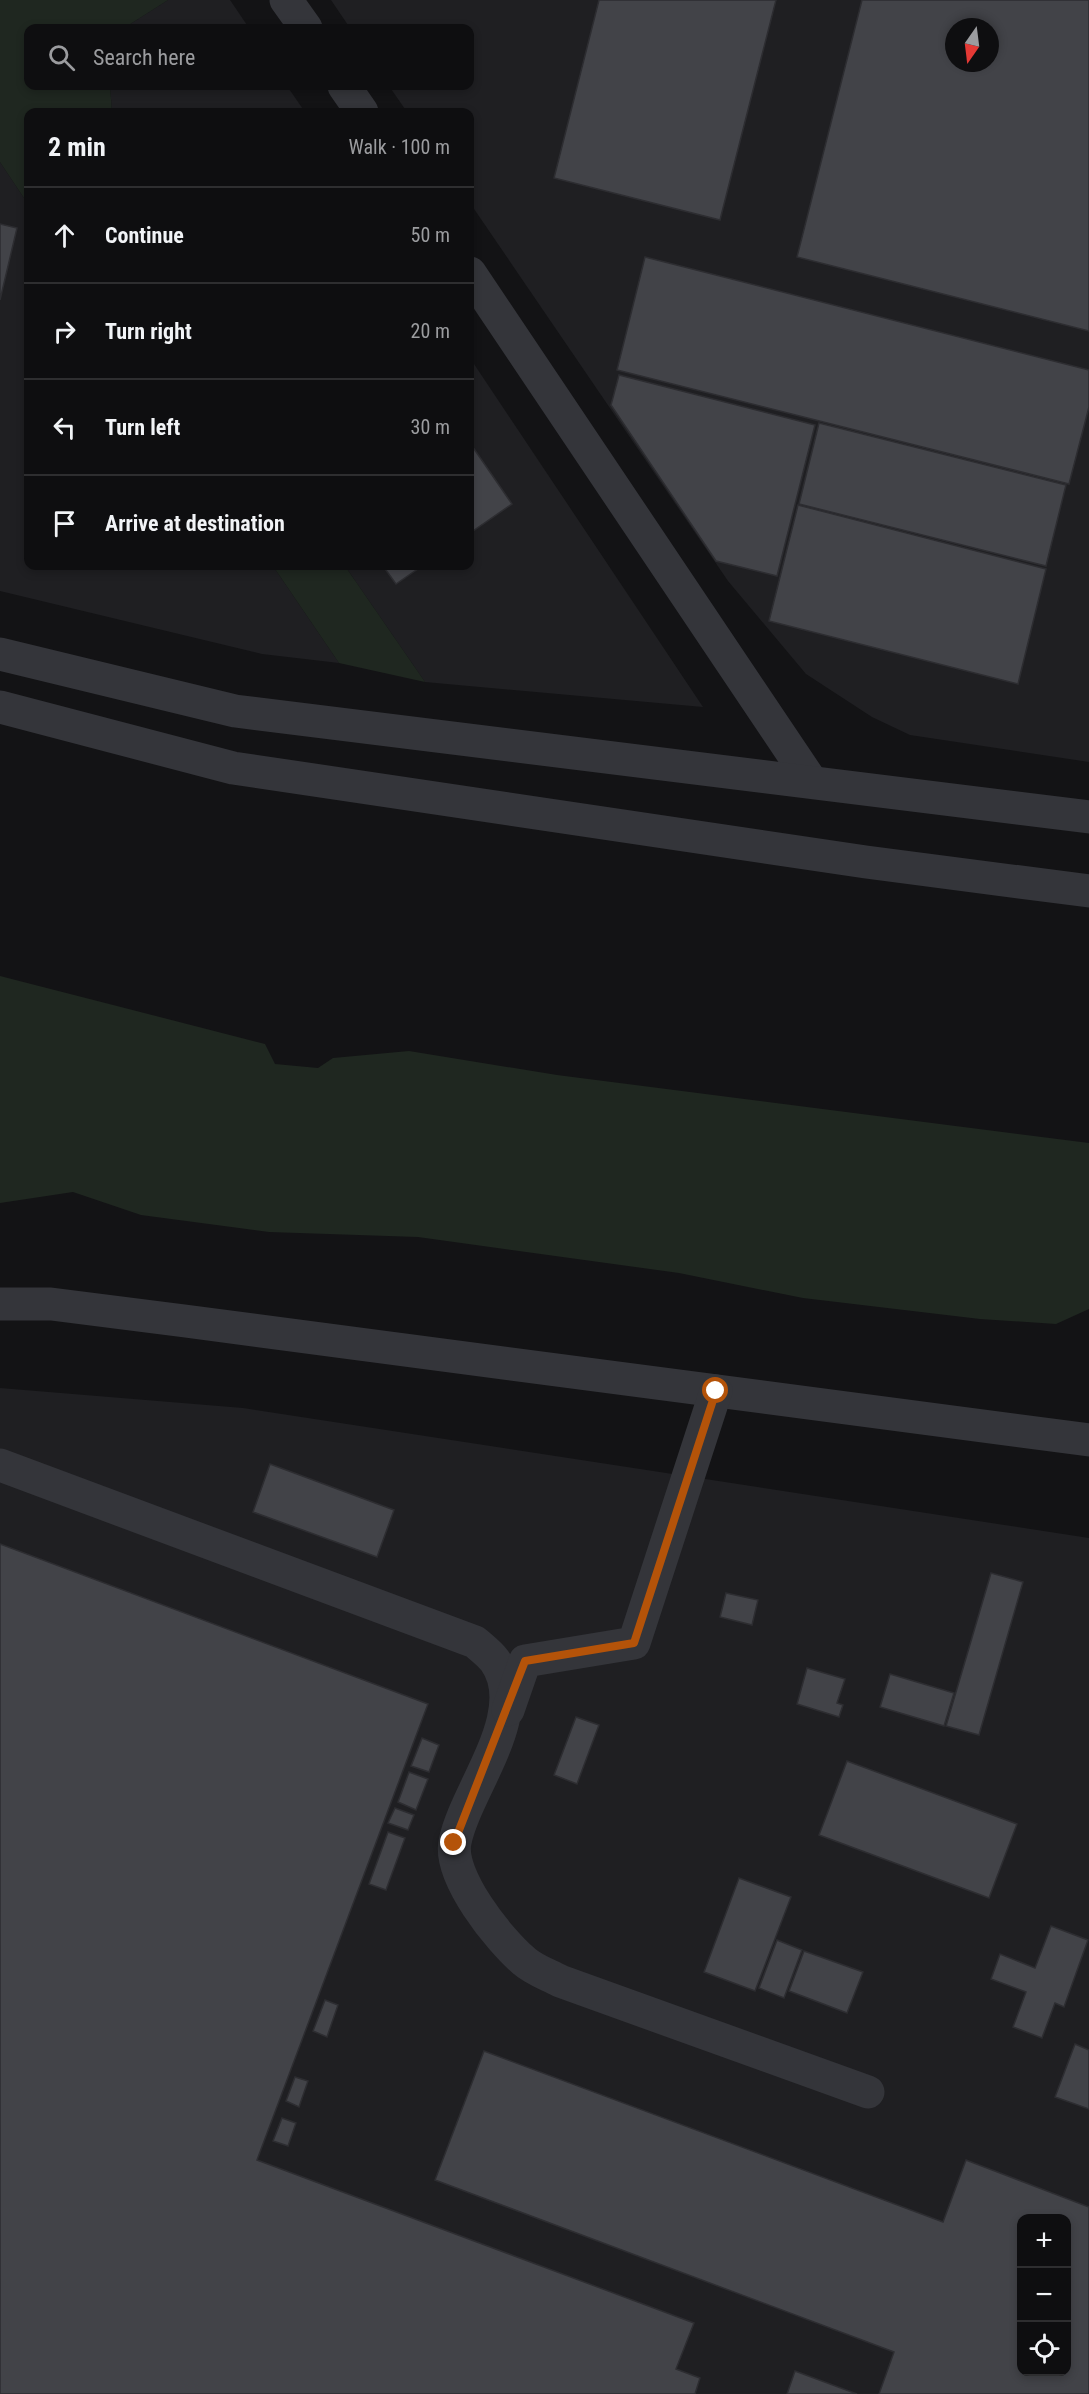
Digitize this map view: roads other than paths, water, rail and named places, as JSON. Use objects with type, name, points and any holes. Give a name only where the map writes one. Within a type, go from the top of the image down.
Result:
[{"type":"street","points":[[286,0],[303,24]]},
{"type":"street","points":[[347,90],[359,108]]},
{"type":"street","points":[[474,279],[811,781]]},
{"type":"street","points":[[0,654],[235,711],[1089,817]]},
{"type":"street","points":[[0,707],[233,768],[866,862],[1089,891]]},
{"type":"street","points":[[0,1304],[51,1304],[1089,1440]]},
{"type":"street","points":[[716,1391],[634,1643],[525,1661],[506,1716],[454,1843],[457,1869],[475,1905],[525,1962],[561,1981],[868,2092]]},
{"type":"street","points":[[0,1465],[475,1642],[496,1662],[505,1686],[506,1716]]}]
